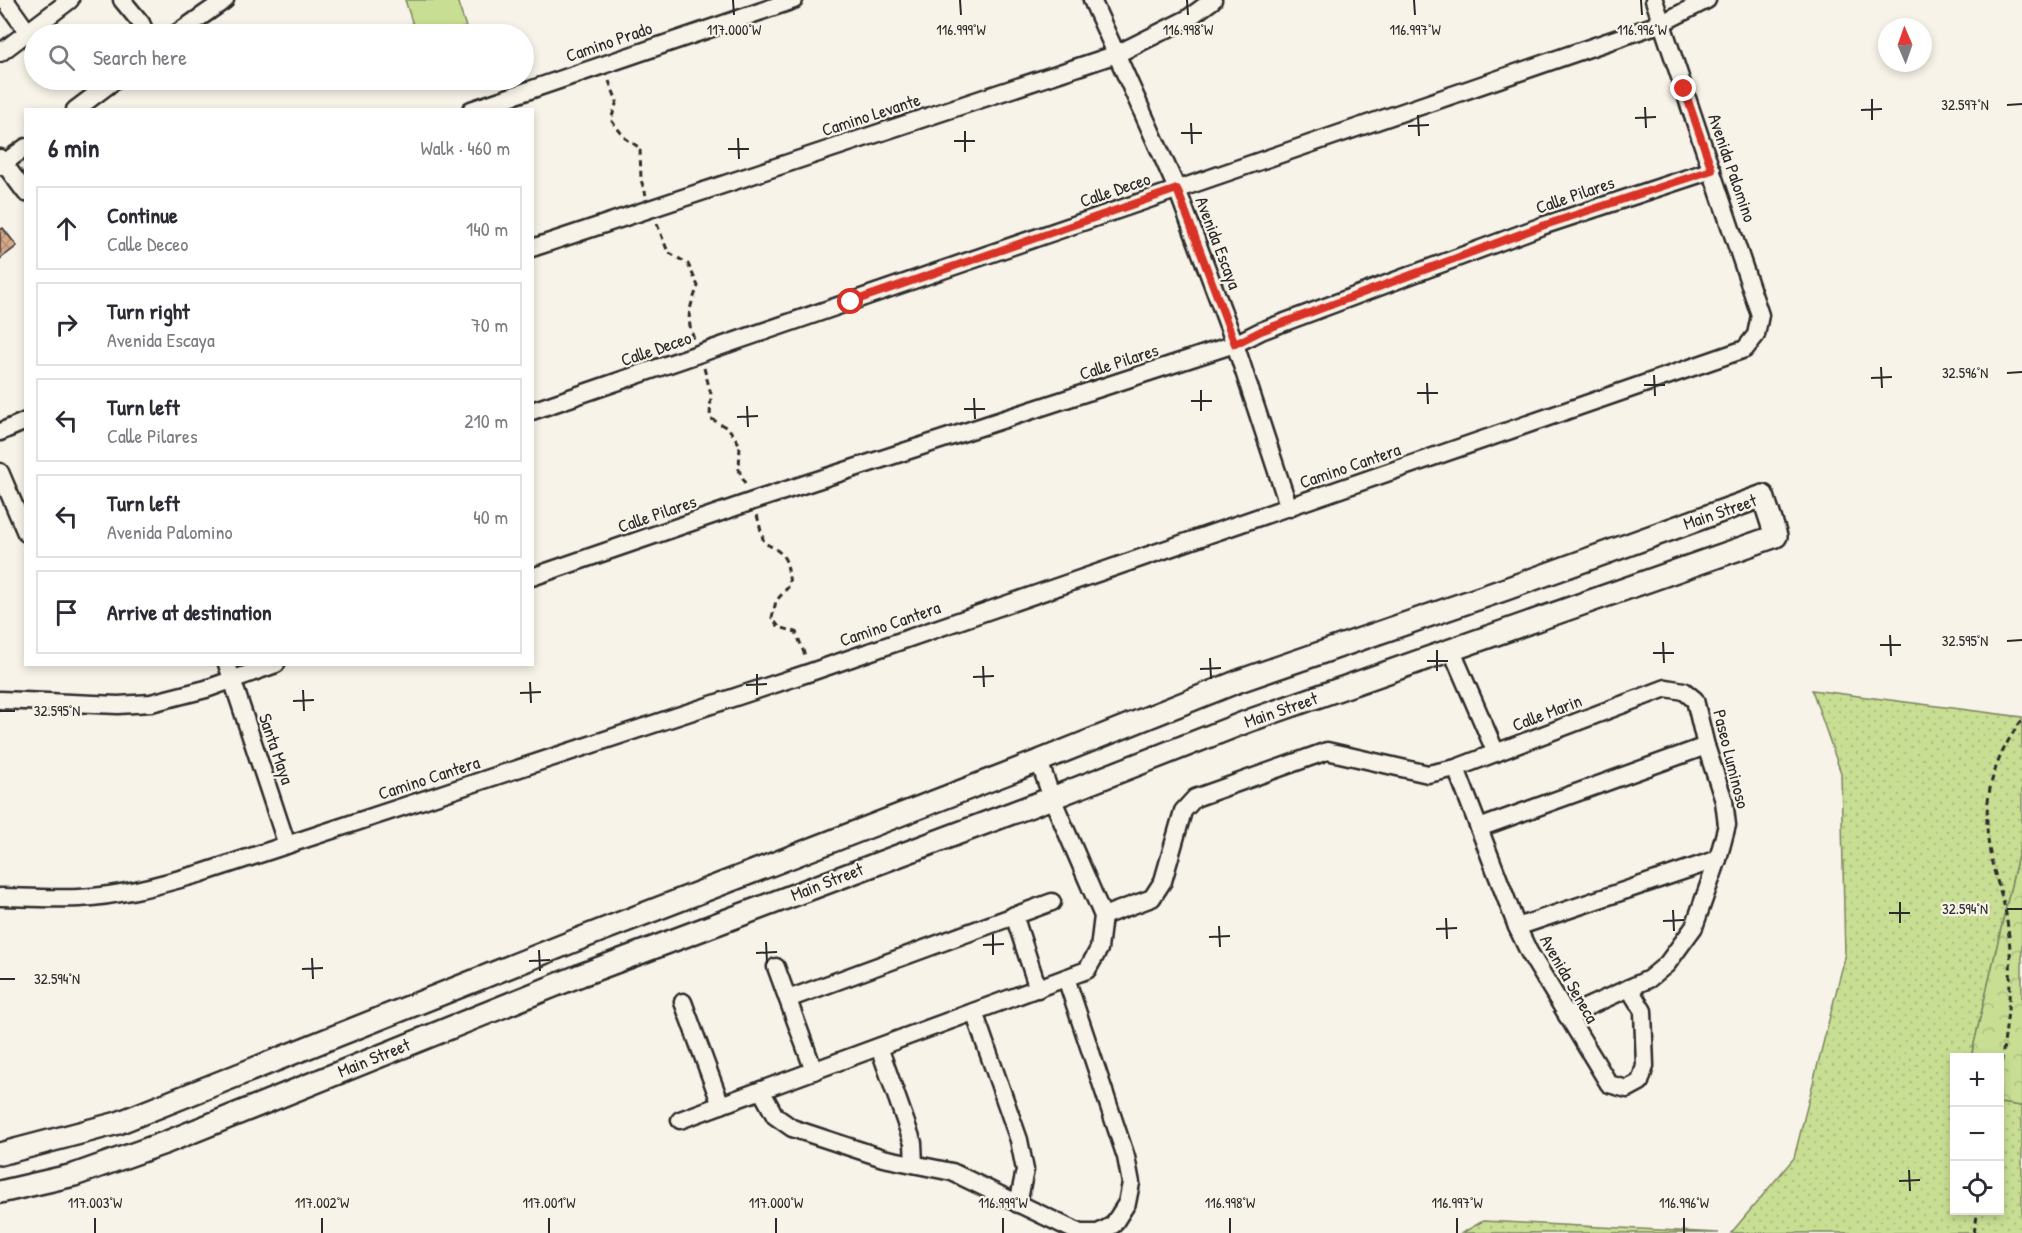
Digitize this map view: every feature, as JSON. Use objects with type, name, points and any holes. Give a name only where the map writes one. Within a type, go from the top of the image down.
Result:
[{"type":"main road","name":"Main Street","points":[[0,1155],[118,1123],[1239,681],[1506,589],[1762,496],[1776,536],[1251,720],[1052,798],[581,975],[167,1142],[74,1175],[0,1192]]},
{"type":"street","points":[[5,0],[24,27]]},
{"type":"street","points":[[37,24],[70,0]]},
{"type":"street","points":[[122,0],[141,24]]},
{"type":"street","points":[[190,24],[224,0]]},
{"type":"street","name":"Camino Prado","points":[[534,88],[794,0]]},
{"type":"street","name":"Avenida Escaya","points":[[1092,0],[1177,189],[1235,344],[1289,508]]},
{"type":"street","name":"Camino Levante","points":[[534,247],[1116,54],[1187,19],[1213,0]]},
{"type":"street","name":"Avenida Palomino","points":[[1654,0],[1760,315]]},
{"type":"street","name":"Calle Deceo","points":[[534,410],[1662,23],[1707,0]]},
{"type":"street","points":[[0,53],[24,33]]},
{"type":"street","points":[[78,108],[102,90]]},
{"type":"street","name":"Camino Prado","points":[[477,108],[529,90]]},
{"type":"street","points":[[24,148],[1,162],[24,191]]},
{"type":"street","name":"Calle Pilares","points":[[534,576],[753,501],[1235,344],[1261,331],[1542,226],[1712,170]]},
{"type":"street","name":"Camino Cantera","points":[[0,897],[80,898],[141,888],[202,873],[811,672],[1744,349],[1756,335],[1760,315]]},
{"type":"street","points":[[0,432],[24,422]]},
{"type":"street","points":[[0,472],[24,528]]},
{"type":"street","points":[[1452,649],[1496,753]]},
{"type":"street","points":[[0,700],[118,705],[152,703],[206,689],[229,672],[264,666]]},
{"type":"street","name":"Santa Maya","points":[[229,672],[287,845]]},
{"type":"street","name":"Paseo Luminoso","points":[[1567,1016],[1649,979],[1667,964],[1694,927],[1718,859],[1727,825],[1724,801],[1706,746],[1695,700],[1684,691],[1675,689],[1666,688],[1651,694]]},
{"type":"street","name":"Calle Marin","points":[[1103,916],[1152,898],[1163,882],[1183,811],[1195,798],[1328,750],[1428,774],[1456,768],[1651,694]]},
{"type":"street","points":[[1479,828],[1706,746]]},
{"type":"street","points":[[680,1120],[1088,970],[1099,949],[1103,916],[1052,798],[1039,761]]},
{"type":"street","name":"Avenida Seneca","points":[[1456,768],[1528,952],[1609,1084],[1627,1089],[1640,1082],[1645,1065],[1642,1011],[1629,988]]},
{"type":"street","points":[[1517,927],[1718,859]]},
{"type":"street","points":[[788,999],[1052,902]]},
{"type":"street","points":[[1014,915],[1038,988]]},
{"type":"street","points":[[776,967],[814,1071]]},
{"type":"street","points":[[761,1090],[776,1116],[792,1128],[883,1158],[952,1172],[1080,1233],[1098,1233],[1113,1225],[1127,1203],[1131,1183],[1126,1157],[1066,978]]},
{"type":"street","points":[[683,1002],[721,1105]]},
{"type":"street","points":[[974,1012],[1019,1140],[1024,1170],[1018,1204]]},
{"type":"street","points":[[879,1047],[913,1143],[914,1164]]},
{"type":"path","points":[[602,65],[617,101],[611,120],[625,138],[640,148],[641,180],[668,252],[688,264],[698,285],[688,312],[689,327],[711,394],[710,418],[729,429],[740,445],[739,470],[753,501],[764,543],[779,549],[786,560],[790,585],[776,601],[772,618],[779,627],[796,632],[811,672]]},
{"type":"path","points":[[2003,1053],[2011,973],[2007,920],[1992,861],[1986,810],[1993,773],[2014,730],[2022,720]]},
{"type":"path","points":[[1974,1233],[1977,1215]]},
{"type":"green space","points":[[405,0],[457,0],[465,24],[413,24]]},
{"type":"green space","points":[[1812,690],[2022,717],[2022,839],[1972,1053],[1950,1053],[1950,1215],[2004,1215],[2004,1104],[2022,1106],[2022,1233],[1731,1233],[1794,1158],[1845,957],[1841,773]]},
{"type":"green space","points":[[2022,839],[2022,1106],[2004,1104],[2004,1053],[1972,1053]]},
{"type":"green space","points":[[1483,1221],[1719,1233],[1462,1233]]},
{"type":"building","points":[[3,228],[17,246],[0,259],[0,230]]},
{"type":"route","points":[[851,302],[1177,189],[1235,344],[1261,331],[1542,226],[1712,170],[1684,89]]}]
